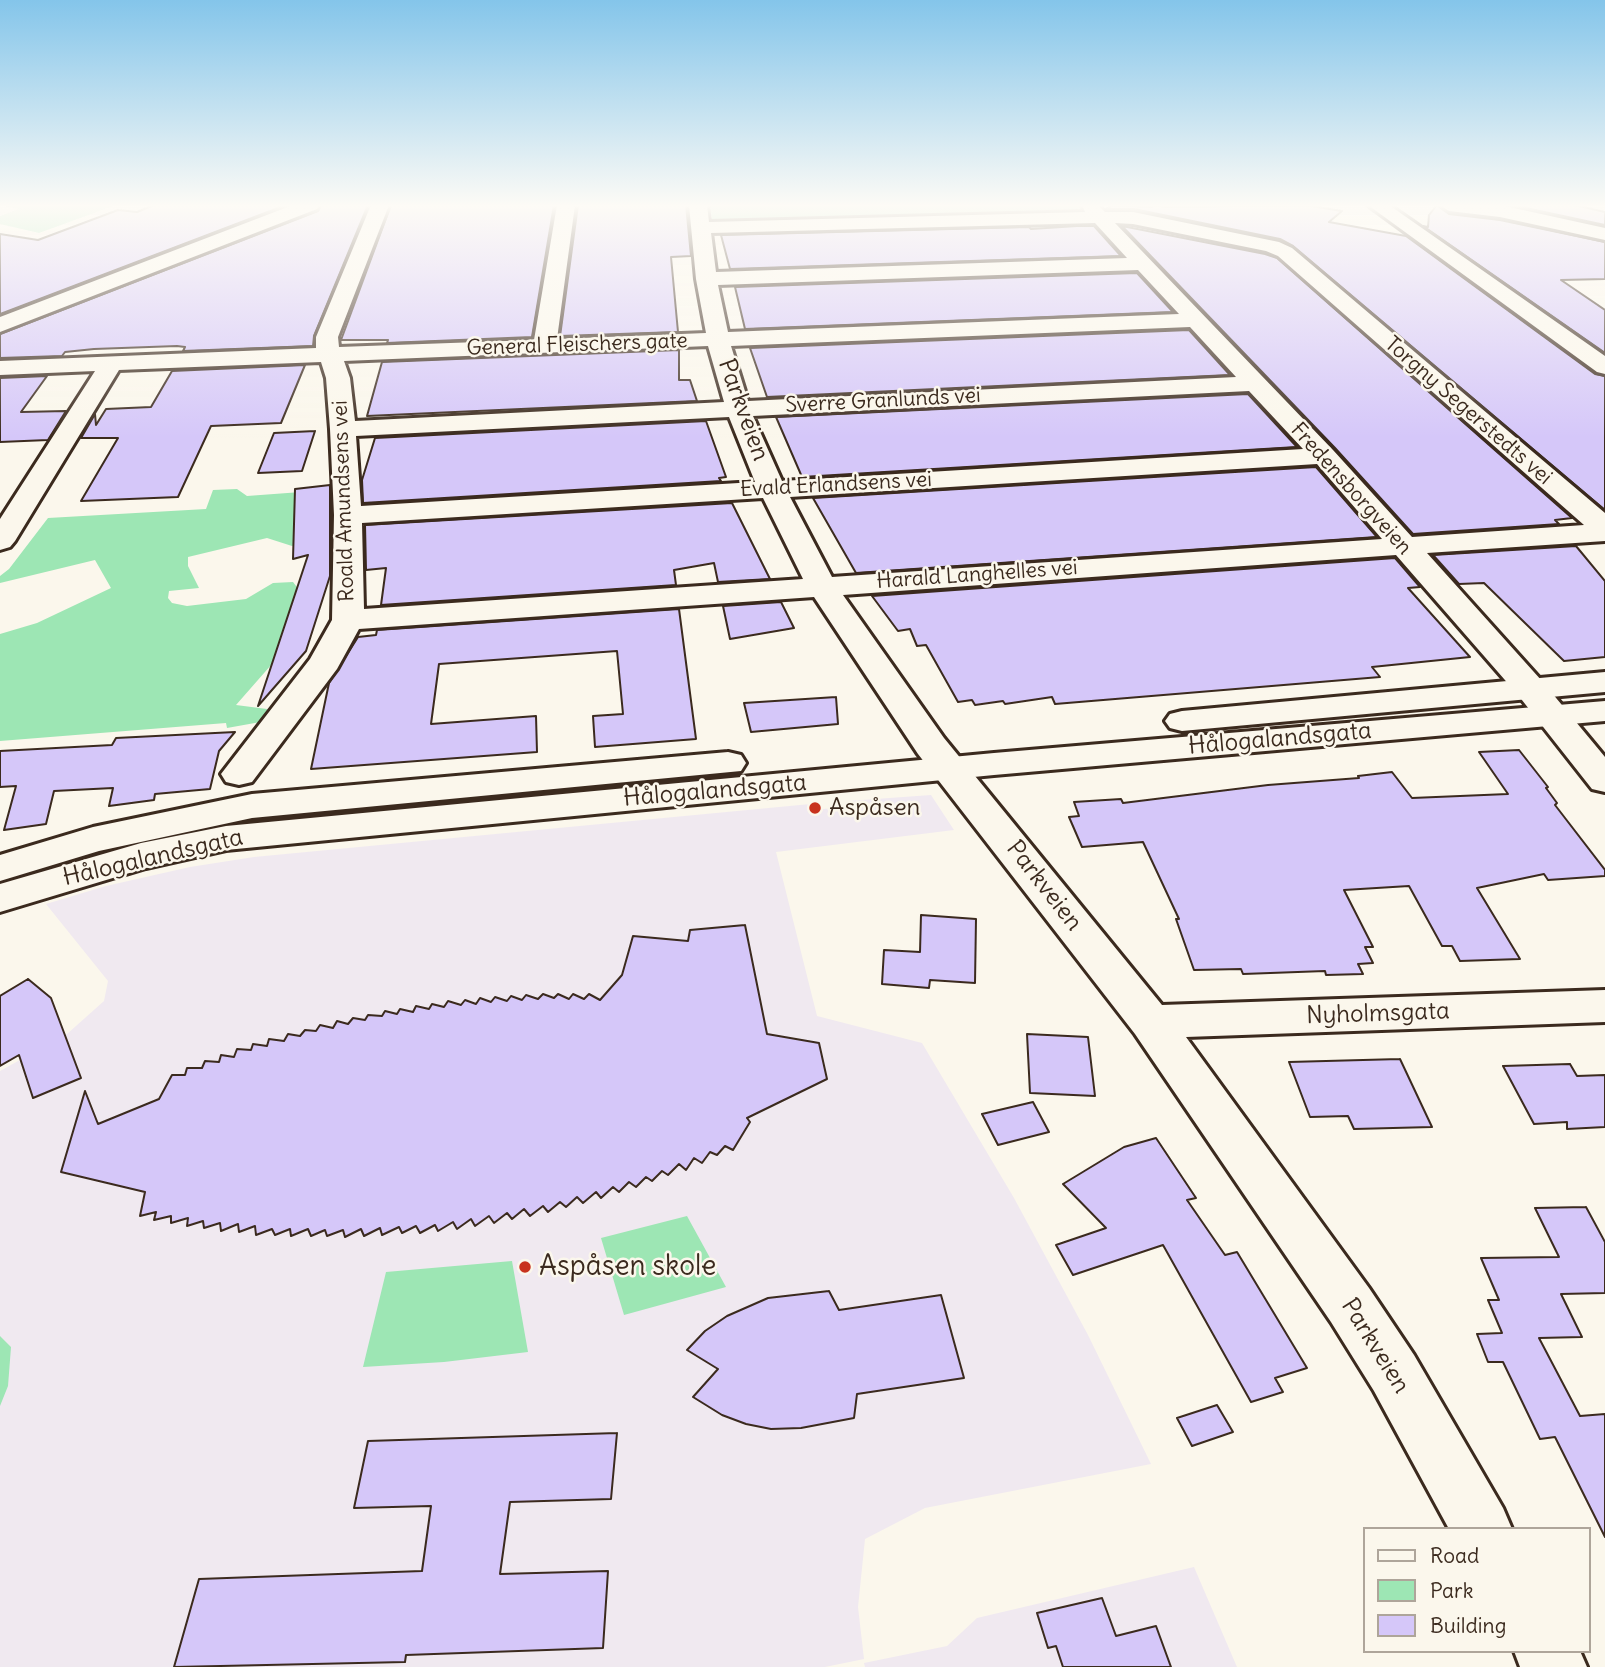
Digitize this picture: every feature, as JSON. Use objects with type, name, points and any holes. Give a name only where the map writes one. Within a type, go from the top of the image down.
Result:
[{"type":"street","points":[[0,326],[111,283]]},
{"type":"street","name":"Roald Amundsens vei","points":[[239,774],[325,662],[348,620],[348,515],[343,429],[338,378],[327,337],[349,283]]},
{"type":"street","points":[[544,347],[554,283]]},
{"type":"street","name":"Parkveien","points":[[707,283],[738,409],[772,489],[822,586],[940,757],[1151,1023],[1350,1305],[1394,1373],[1481,1527]]},
{"type":"street","name":"Fredensborgveien","points":[[1162,283],[1324,456],[1530,688],[1605,781]]},
{"type":"street","name":"Torgny Segerstedts vei","points":[[1318,283],[1605,530]]},
{"type":"street","points":[[1486,283],[1605,367]]},
{"type":"street","name":"General Fleischers gate","points":[[0,368],[1197,320]]},
{"type":"street","points":[[0,541],[79,419],[111,364]]},
{"type":"street","name":"Sverre Granlunds vei","points":[[343,429],[1255,383]]},
{"type":"street","name":"Evald Erlandsens vei","points":[[348,515],[1324,456]]},
{"type":"street","name":"Harald Langhelles vei","points":[[348,620],[1605,530]]},
{"type":"street","name":"Hålogalandsgata","points":[[0,898],[141,856],[226,838],[1530,688],[1605,682]]},
{"type":"street","name":"Hålogalandsgata","points":[[0,867],[93,839],[252,806],[1605,711]]},
{"type":"street","name":"Nyholmsgata","points":[[1151,1023],[1605,1006]]},
{"type":"shaded area","name":"Aspåsen skole","points":[[931,795],[954,830],[776,852],[817,1016],[922,1043],[1014,1198],[1088,1335],[1151,1464],[925,1508],[865,1539],[858,1607],[864,1659],[825,1667],[0,1667],[0,1071],[67,1034],[104,1001],[108,981],[46,904],[106,886],[190,867],[254,857],[821,803],[823,809],[849,807],[848,801]]},
{"type":"shaded area","points":[[1194,1567],[1237,1667],[865,1667],[864,1663],[947,1646],[977,1618]]},
{"type":"green space","points":[[237,489],[247,496],[301,492],[302,543],[292,546],[267,538],[188,557],[188,566],[199,588],[169,591],[168,598],[172,603],[187,606],[246,599],[273,583],[293,582],[303,595],[279,656],[236,705],[267,709],[266,721],[227,728],[226,723],[0,741],[0,634],[37,623],[111,588],[95,560],[0,583],[0,576],[9,569],[48,518],[206,509],[213,490]]},
{"type":"green space","points":[[687,1216],[726,1287],[624,1315],[601,1238]]},
{"type":"green space","points":[[512,1261],[528,1352],[444,1362],[363,1367],[386,1272]]},
{"type":"green space","points":[[0,1336],[11,1347],[8,1386],[0,1406]]},
{"type":"building","points":[[0,283],[82,283],[0,314]]},
{"type":"building","points":[[132,283],[336,283],[314,336],[313,346],[183,351],[185,347],[177,346],[94,349],[65,352],[62,356],[0,358],[0,334]]},
{"type":"building","points":[[362,283],[541,283],[532,337],[387,343],[388,340],[341,340]]},
{"type":"building","points":[[567,283],[673,283],[678,332],[560,336]]},
{"type":"building","points":[[856,283],[1146,283],[1173,312],[745,329],[735,287]]},
{"type":"building","points":[[1176,283],[1305,283],[1572,518],[1555,520],[1559,524],[1413,534],[1335,448]]},
{"type":"building","points":[[1336,283],[1470,283],[1595,374],[1605,376],[1605,510]]},
{"type":"building","points":[[1504,283],[1565,283],[1605,310],[1605,353]]},
{"type":"building","points":[[1189,330],[1230,375],[767,397],[750,348]]},
{"type":"building","points":[[679,350],[679,380],[690,380],[697,401],[367,416],[382,362]]},
{"type":"building","points":[[305,365],[281,423],[211,426],[178,497],[81,501],[118,438],[81,438],[95,414],[96,425],[106,409],[151,407],[172,371]]},
{"type":"building","points":[[47,376],[21,412],[66,411],[48,440],[0,442],[0,378]]},
{"type":"building","points":[[1248,394],[1297,447],[802,477],[776,417]]},
{"type":"building","points":[[706,421],[726,477],[719,478],[721,481],[363,503],[362,480],[375,438]]},
{"type":"building","points":[[315,431],[302,471],[258,473],[274,433]]},
{"type":"building","points":[[1316,467],[1377,537],[856,573],[813,498]]},
{"type":"building","points":[[330,485],[330,576],[306,651],[258,706],[308,555],[293,559],[295,489]]},
{"type":"building","points":[[732,503],[770,579],[718,582],[714,563],[674,570],[676,585],[381,605],[386,568],[366,570],[365,525]]},
{"type":"building","points":[[1576,546],[1605,581],[1605,657],[1564,661],[1484,583],[1459,584],[1433,555]]},
{"type":"building","points":[[1395,558],[1420,587],[1408,588],[1470,657],[1372,667],[1380,677],[1055,704],[1052,697],[1005,704],[1003,701],[975,705],[972,700],[958,702],[926,645],[917,646],[910,629],[898,631],[872,596]]},
{"type":"building","points":[[781,602],[794,628],[730,639],[723,606]]},
{"type":"building","points":[[679,609],[696,739],[595,747],[593,716],[623,714],[617,651],[439,664],[431,724],[536,716],[537,752],[311,769],[329,683],[358,637],[376,635],[377,630]]},
{"type":"building","points":[[836,697],[838,724],[751,732],[744,703]]},
{"type":"building","points":[[235,732],[219,751],[210,789],[155,794],[154,800],[109,806],[113,788],[54,791],[46,824],[4,830],[16,786],[0,787],[0,751],[112,745],[116,738]]},
{"type":"building","points":[[1519,750],[1548,787],[1546,788],[1557,803],[1555,805],[1605,870],[1605,876],[1548,880],[1544,874],[1477,888],[1520,959],[1460,961],[1452,946],[1442,946],[1409,886],[1344,890],[1373,947],[1365,947],[1373,963],[1358,964],[1363,974],[1326,975],[1325,971],[1243,974],[1241,969],[1194,970],[1176,919],[1179,919],[1143,842],[1082,847],[1069,817],[1079,816],[1074,802],[1121,799],[1123,803],[1268,785],[1359,778],[1358,776],[1392,772],[1412,798],[1508,794],[1479,752]]},
{"type":"building","points":[[921,915],[976,919],[975,983],[930,980],[929,988],[882,984],[884,950],[920,952]]},
{"type":"building","points":[[745,925],[767,1034],[819,1043],[827,1079],[747,1118],[750,1122],[733,1150],[725,1146],[717,1155],[710,1152],[702,1163],[694,1158],[686,1170],[679,1164],[668,1175],[662,1171],[652,1181],[646,1177],[636,1187],[629,1182],[619,1192],[613,1187],[601,1198],[596,1192],[583,1203],[577,1197],[566,1207],[560,1202],[548,1212],[543,1206],[530,1216],[524,1209],[512,1219],[507,1213],[494,1223],[489,1216],[475,1226],[471,1219],[457,1229],[453,1222],[438,1231],[435,1225],[420,1233],[416,1226],[402,1233],[399,1227],[382,1235],[380,1228],[364,1236],[361,1229],[345,1237],[343,1230],[327,1236],[325,1230],[311,1236],[308,1229],[291,1236],[290,1229],[275,1235],[272,1229],[256,1235],[255,1226],[239,1232],[238,1224],[221,1231],[220,1223],[204,1228],[203,1221],[187,1226],[188,1218],[171,1223],[171,1216],[154,1220],[156,1212],[140,1216],[145,1192],[61,1172],[85,1091],[98,1124],[159,1099],[172,1075],[185,1075],[187,1068],[202,1068],[205,1061],[219,1062],[221,1055],[234,1057],[237,1049],[251,1050],[253,1044],[267,1046],[269,1039],[284,1041],[288,1034],[300,1036],[305,1030],[316,1031],[320,1025],[333,1028],[337,1021],[348,1024],[353,1018],[365,1020],[368,1015],[382,1016],[385,1011],[397,1014],[400,1009],[413,1012],[416,1006],[429,1009],[432,1004],[444,1007],[448,1001],[461,1005],[465,1000],[476,1004],[480,998],[491,1002],[495,997],[507,1001],[511,996],[522,1000],[526,995],[538,999],[543,994],[554,998],[558,994],[569,999],[573,994],[584,999],[589,994],[600,1000],[622,975],[633,936],[688,941],[690,930]]},
{"type":"building","points":[[28,979],[51,998],[81,1078],[33,1098],[19,1055],[0,1066],[0,996]]},
{"type":"building","points":[[1027,1034],[1088,1037],[1095,1096],[1030,1093]]},
{"type":"building","points":[[1400,1059],[1432,1127],[1354,1129],[1348,1116],[1310,1117],[1289,1062]]},
{"type":"building","points":[[1570,1064],[1577,1076],[1605,1075],[1605,1127],[1567,1129],[1567,1122],[1534,1124],[1503,1066]]},
{"type":"building","points":[[1033,1102],[1049,1132],[998,1145],[982,1114]]},
{"type":"building","points":[[1156,1138],[1196,1198],[1187,1200],[1225,1255],[1237,1252],[1307,1368],[1275,1378],[1283,1392],[1251,1402],[1163,1245],[1073,1275],[1056,1245],[1106,1228],[1063,1184],[1124,1147]]},
{"type":"building","points":[[1586,1207],[1605,1242],[1605,1293],[1561,1294],[1582,1337],[1539,1338],[1580,1416],[1605,1414],[1605,1537],[1555,1437],[1540,1439],[1503,1362],[1488,1362],[1477,1334],[1502,1333],[1488,1300],[1499,1300],[1481,1258],[1559,1257],[1535,1208]]},
{"type":"building","points":[[829,1291],[839,1310],[941,1295],[964,1378],[857,1394],[854,1418],[801,1428],[771,1429],[746,1424],[722,1415],[693,1397],[718,1369],[687,1350],[705,1331],[727,1316],[768,1298]]},
{"type":"building","points":[[1217,1405],[1233,1432],[1192,1446],[1177,1418]]},
{"type":"building","points":[[617,1433],[611,1499],[510,1502],[500,1574],[608,1571],[603,1648],[406,1655],[405,1662],[174,1667],[199,1579],[422,1571],[431,1506],[354,1508],[368,1441]]},
{"type":"building","points":[[1102,1598],[1116,1636],[1156,1626],[1171,1667],[1063,1667],[1056,1646],[1048,1648],[1037,1613]]},
{"type":"place","name":"Aspåsen","points":[[815,808]]},
{"type":"place","name":"Aspåsen skole","points":[[525,1267]]}]
